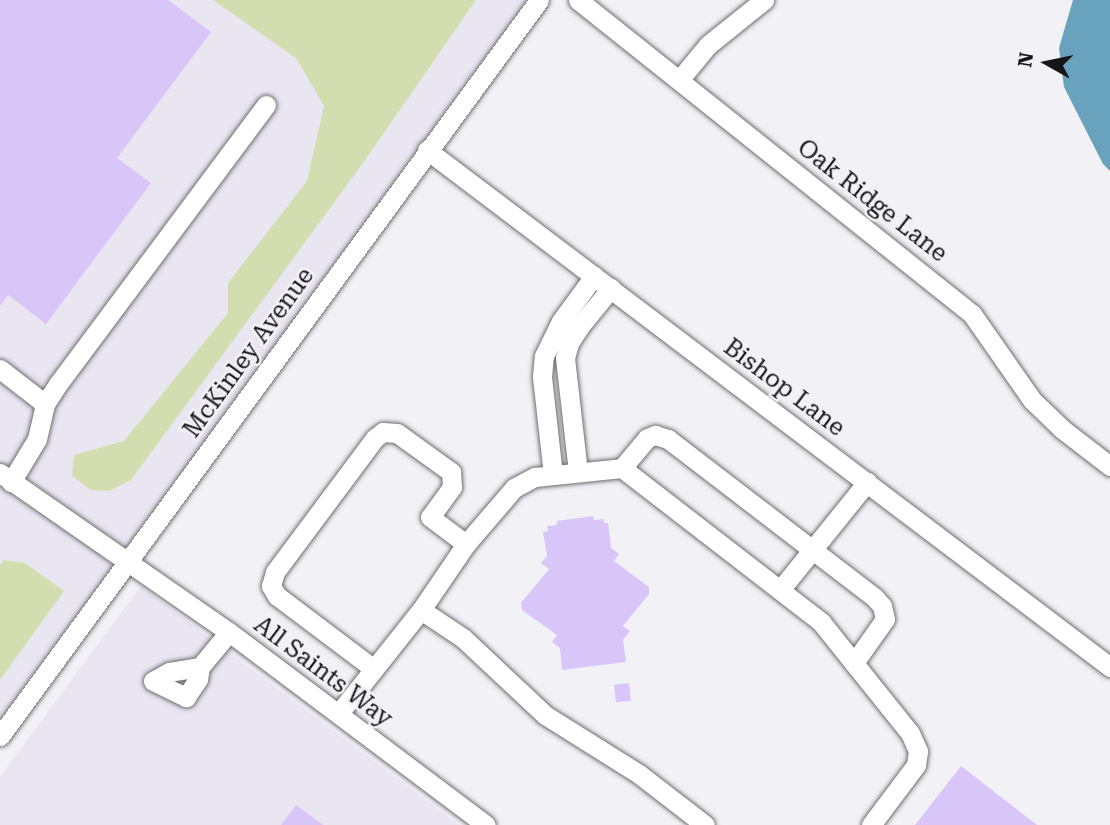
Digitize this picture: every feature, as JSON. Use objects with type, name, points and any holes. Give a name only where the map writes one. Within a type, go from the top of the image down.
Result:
[{"type":"street","name":"McKinley Avenue","points":[[0,736],[539,0]]},
{"type":"street","name":"Oak Ridge Lane","points":[[578,0],[972,313],[1032,400],[1062,429],[1110,466]]},
{"type":"street","points":[[680,79],[708,45],[764,0]]},
{"type":"street","points":[[6,478],[37,439],[45,404],[266,105]]},
{"type":"street","name":"Bishop Lane","points":[[427,150],[1110,667]]},
{"type":"street","points":[[553,475],[542,377],[544,356],[561,321],[594,276]]},
{"type":"street","points":[[578,472],[565,358],[569,343],[580,326],[611,288]]},
{"type":"street","points":[[0,369],[45,404]]},
{"type":"street","points":[[374,669],[277,596],[271,582],[275,572],[375,438],[383,432],[397,433],[452,472],[452,486],[430,517],[466,544]]},
{"type":"street","points":[[622,468],[647,438],[664,437],[874,597],[885,612],[882,627],[854,663]]},
{"type":"street","points":[[338,713],[421,610],[466,544],[524,480],[622,468],[821,622],[909,733],[918,751],[912,774],[871,825]]},
{"type":"street","name":"All Saints Way","points":[[6,478],[229,632],[486,825]]},
{"type":"street","points":[[780,590],[867,482]]},
{"type":"street","points":[[421,610],[463,638],[545,715],[639,774],[705,825]]},
{"type":"street","points":[[200,667],[169,672],[145,684],[186,697],[198,680],[200,667],[229,632]]},
{"type":"shaded area","points":[[0,0],[541,0],[0,736]]},
{"type":"shaded area","points":[[141,586],[459,825],[0,825],[0,777]]},
{"type":"green space","points":[[213,0],[476,0],[363,163],[131,480],[109,491],[91,490],[72,476],[74,455],[124,441],[228,313],[228,283],[307,181],[324,106],[296,58]]},
{"type":"green space","points":[[4,560],[25,563],[64,591],[0,680],[0,565]]},
{"type":"water","points":[[1073,0],[1110,0],[1110,171],[1103,164],[1064,87],[1059,48]]},
{"type":"building","points":[[0,0],[168,0],[211,32],[117,158],[151,183],[46,324],[8,295],[0,306]]},
{"type":"building","points":[[593,516],[594,520],[604,519],[604,523],[608,523],[611,548],[619,554],[614,561],[649,587],[649,594],[623,626],[630,631],[623,640],[626,662],[562,670],[560,648],[552,642],[557,635],[522,610],[521,603],[549,569],[541,563],[547,556],[543,532],[548,531],[547,526],[557,525],[557,521]]},
{"type":"building","points":[[629,683],[631,701],[616,702],[614,685]]},
{"type":"building","points":[[961,766],[1037,825],[915,825]]},
{"type":"building","points":[[296,805],[323,825],[281,825]]}]
